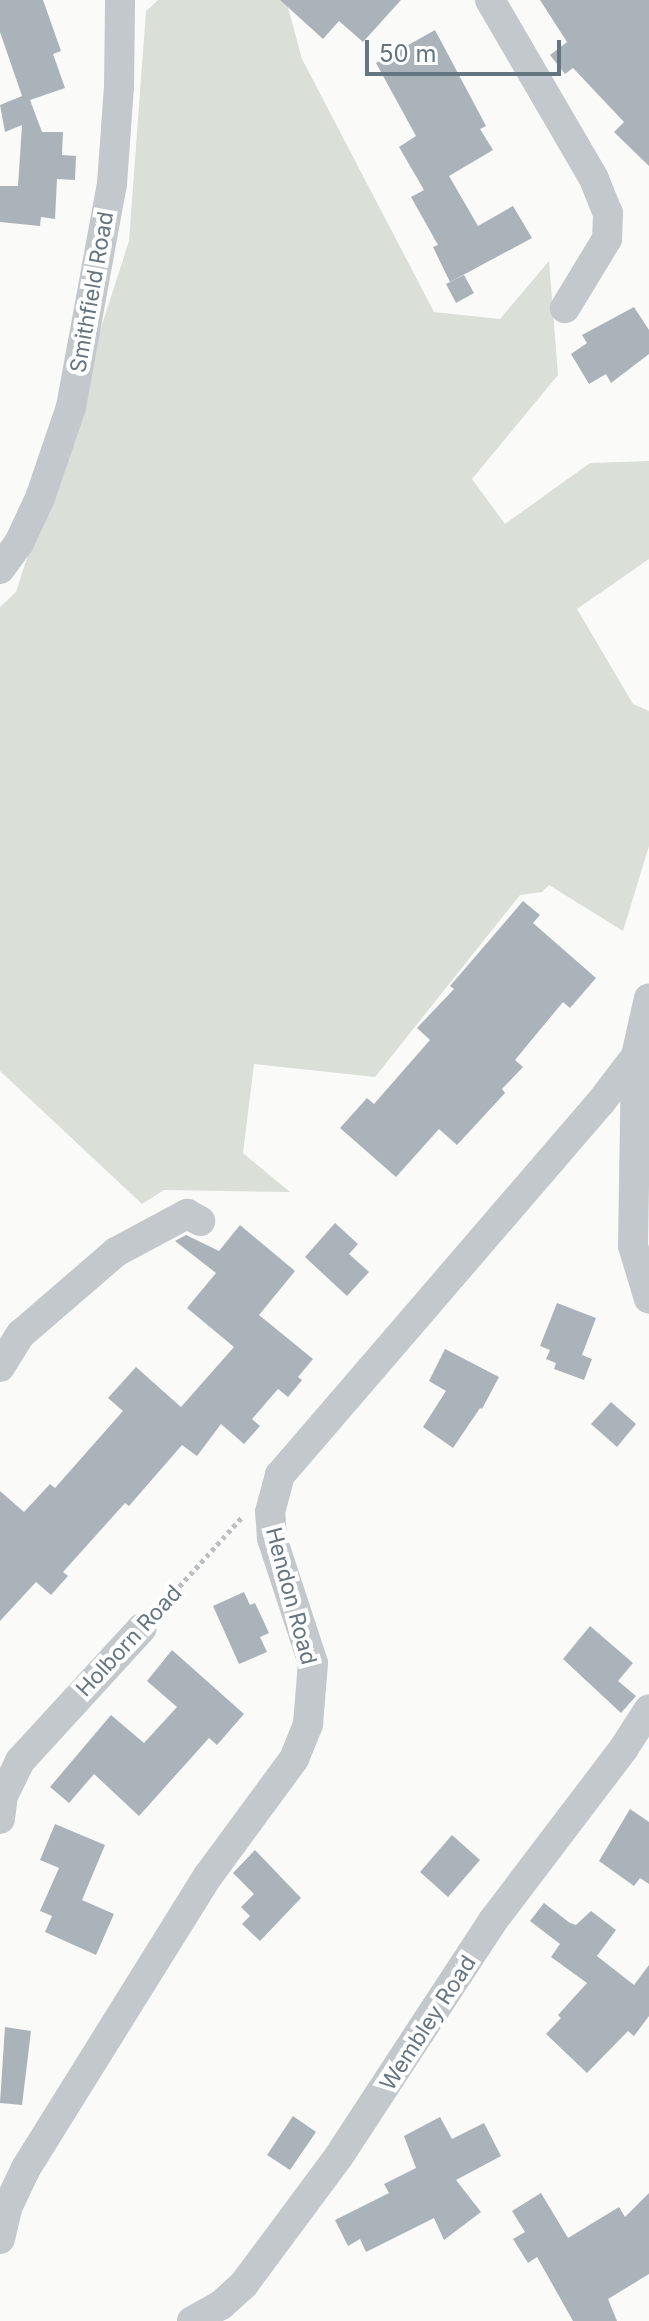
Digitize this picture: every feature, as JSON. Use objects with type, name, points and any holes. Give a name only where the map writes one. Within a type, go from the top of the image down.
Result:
[{"type":"street","name":"Smithfield Road","points":[[0,569],[19,543],[40,498],[71,407],[112,184],[119,87],[120,0]]},
{"type":"street","points":[[490,0],[594,179],[608,213],[607,239],[565,308]]},
{"type":"street","name":"Hendon Road","points":[[0,2239],[7,2208],[26,2168],[208,1876],[294,1759],[308,1724],[313,1663],[272,1538],[270,1512],[280,1475],[556,1157],[636,1056],[649,998]]},
{"type":"street","points":[[636,1056],[633,1246],[649,1299]]},
{"type":"street","points":[[0,1367],[21,1334],[116,1252],[187,1214],[200,1221]]},
{"type":"street","name":"Holborn Road","points":[[0,1819],[3,1796],[20,1761],[142,1628]]},
{"type":"street","name":"Wembley Road","points":[[192,2321],[221,2305],[244,2284],[339,2156],[492,1922],[624,1748],[649,1709]]},
{"type":"path","name":"Holborn Road","points":[[142,1628],[248,1510]]},
{"type":"shaded area","points":[[158,0],[286,0],[302,59],[434,312],[500,319],[549,261],[558,375],[472,479],[505,524],[590,463],[649,461],[649,559],[577,609],[633,704],[649,711],[649,846],[623,931],[549,885],[542,892],[520,895],[375,1077],[254,1064],[243,1153],[290,1192],[164,1190],[142,1204],[0,1071],[0,607],[16,592],[129,241],[146,11]]},
{"type":"building","points":[[0,0],[43,0],[61,51],[53,54],[65,88],[30,100],[42,132],[63,132],[62,155],[76,156],[75,180],[57,179],[55,219],[41,217],[40,226],[0,222],[0,186],[18,186],[22,125],[5,132],[0,105],[22,96],[0,32]]},
{"type":"building","points":[[280,0],[401,0],[363,42],[339,21],[323,39]]},
{"type":"building","points":[[540,0],[649,0],[649,166],[614,132],[624,122],[573,68],[565,74],[550,55],[567,42]]},
{"type":"building","points":[[435,30],[486,126],[480,129],[493,150],[449,176],[478,226],[513,206],[532,238],[450,282],[433,247],[438,245],[411,197],[424,190],[399,147],[416,136],[376,63]]},
{"type":"building","points":[[464,275],[474,293],[456,303],[446,284]]},
{"type":"building","points":[[634,307],[649,330],[649,354],[611,383],[606,374],[589,384],[571,354],[587,343],[582,335]]},
{"type":"building","points":[[523,901],[540,915],[533,923],[596,978],[570,1008],[563,1002],[515,1060],[523,1067],[502,1089],[505,1093],[457,1145],[439,1129],[396,1177],[340,1128],[367,1098],[374,1104],[430,1040],[417,1028],[454,989],[450,986]]},
{"type":"building","points":[[335,1223],[358,1244],[349,1254],[369,1272],[347,1296],[305,1257]]},
{"type":"building","points":[[240,1225],[295,1271],[259,1315],[313,1359],[298,1377],[302,1380],[288,1397],[278,1389],[252,1419],[260,1426],[244,1444],[221,1424],[197,1456],[182,1445],[129,1506],[125,1503],[63,1572],[68,1576],[51,1595],[36,1582],[0,1621],[0,1491],[24,1512],[50,1484],[55,1488],[123,1411],[108,1398],[136,1367],[181,1407],[234,1347],[187,1308],[216,1273],[175,1241],[186,1235],[219,1251]]},
{"type":"building","points":[[557,1303],[596,1318],[582,1355],[592,1359],[584,1380],[554,1369],[556,1363],[546,1359],[550,1350],[540,1346]]},
{"type":"building","points":[[445,1349],[499,1377],[482,1409],[453,1448],[423,1427],[446,1391],[429,1381]]},
{"type":"building","points":[[611,1402],[636,1424],[617,1447],[591,1424]]},
{"type":"building","points":[[244,1592],[250,1605],[255,1603],[269,1633],[260,1637],[267,1652],[239,1664],[213,1606]]},
{"type":"building","points":[[590,1626],[633,1663],[618,1681],[636,1696],[621,1713],[563,1659]]},
{"type":"building","points":[[172,1650],[244,1714],[217,1745],[209,1738],[139,1816],[94,1774],[69,1803],[50,1787],[111,1715],[144,1743],[177,1707],[147,1681]]},
{"type":"building","points":[[630,1809],[649,1822],[649,1884],[640,1878],[634,1886],[599,1861]]},
{"type":"building","points":[[55,1824],[105,1845],[82,1900],[114,1914],[96,1955],[45,1932],[52,1916],[40,1911],[59,1868],[40,1860]]},
{"type":"building","points":[[452,1835],[480,1860],[448,1897],[420,1872]]},
{"type":"building","points":[[255,1850],[301,1898],[260,1941],[242,1924],[250,1916],[241,1907],[254,1894],[233,1873]]},
{"type":"building","points":[[544,1903],[570,1923],[576,1925],[591,1911],[616,1930],[597,1956],[634,1985],[649,1965],[649,2016],[634,2036],[628,2031],[587,2073],[546,2034],[561,2018],[558,2015],[587,1983],[551,1957],[560,1944],[530,1921]]},
{"type":"building","points":[[5,2027],[31,2031],[22,2105],[0,2103]]},
{"type":"building","points":[[293,2116],[316,2132],[290,2170],[267,2155]]},
{"type":"building","points":[[440,2117],[452,2139],[484,2123],[501,2156],[456,2180],[481,2212],[444,2240],[434,2218],[366,2252],[360,2239],[348,2246],[335,2220],[389,2193],[384,2184],[416,2168],[404,2136]]},
{"type":"building","points":[[541,2193],[568,2238],[619,2207],[625,2217],[649,2193],[649,2274],[608,2299],[617,2321],[573,2321],[537,2257],[528,2263],[513,2239],[525,2232],[512,2211]]}]
